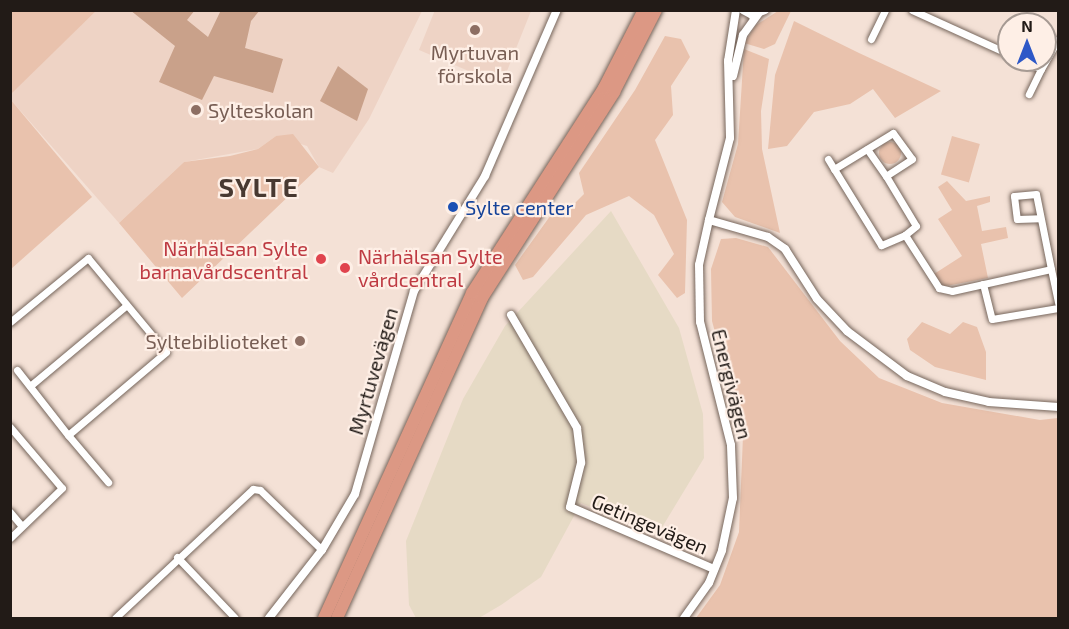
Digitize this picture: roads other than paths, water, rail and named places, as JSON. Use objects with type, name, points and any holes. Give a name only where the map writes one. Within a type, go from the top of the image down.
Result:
[{"type":"highway","points":[[324,618],[467,303],[520,213],[604,88],[644,10]]},
{"type":"highway","points":[[337,618],[477,308],[529,219],[614,92],[656,10]]},
{"type":"street","name":"Myrtuvevägen","points":[[269,618],[322,550],[355,494],[414,291],[485,176],[557,10]]},
{"type":"street","points":[[731,86],[728,61],[736,10]]},
{"type":"street","points":[[742,10],[762,12]]},
{"type":"street","points":[[871,39],[885,10]]},
{"type":"street","points":[[912,10],[997,49]]},
{"type":"street","points":[[731,86],[743,35],[762,12]]},
{"type":"street","points":[[1029,94],[1040,72]]},
{"type":"street","name":"Energivägen","points":[[684,618],[714,569],[729,522],[733,471],[724,411],[700,322],[699,265],[730,138],[731,86]]},
{"type":"street","points":[[834,169],[897,133],[916,157],[886,176]]},
{"type":"street","points":[[828,159],[872,230],[885,246],[916,226],[867,149]]},
{"type":"street","points":[[1040,218],[1017,219],[1014,196],[1039,192],[1040,218],[1058,300]]},
{"type":"street","points":[[709,220],[768,237],[785,249],[817,299],[847,331],[907,376],[945,392],[989,402],[1059,406]]},
{"type":"street","points":[[905,235],[939,288],[952,291],[1051,269]]},
{"type":"street","points":[[10,322],[88,258],[166,352],[68,435]]},
{"type":"street","points":[[983,284],[992,319],[1059,308]]},
{"type":"street","points":[[30,386],[127,305]]},
{"type":"street","name":"Getingevägen","points":[[511,315],[577,428],[580,463],[570,507],[714,569]]},
{"type":"street","points":[[17,370],[108,482]]},
{"type":"street","points":[[10,427],[62,488],[20,524],[10,538]]},
{"type":"street","points":[[115,618],[177,557],[256,488],[322,550]]},
{"type":"street","points":[[10,512],[20,524]]},
{"type":"street","points":[[177,557],[235,618]]},
{"type":"place","name":"Myrtuvan förskola","points":[[475,30]]},
{"type":"place","name":"Sylteskolan","points":[[196,110]]},
{"type":"place","name":"Sylte center","points":[[453,207]]},
{"type":"place","name":"Närhälsan Sylte barnavårdscentral","points":[[321,259]]},
{"type":"place","name":"Närhälsan Sylte vårdcentral","points":[[345,268]]},
{"type":"place","name":"Syltebiblioteket","points":[[300,341]]},
{"type":"district","name":"SYLTE","points":[[259,187]]}]
